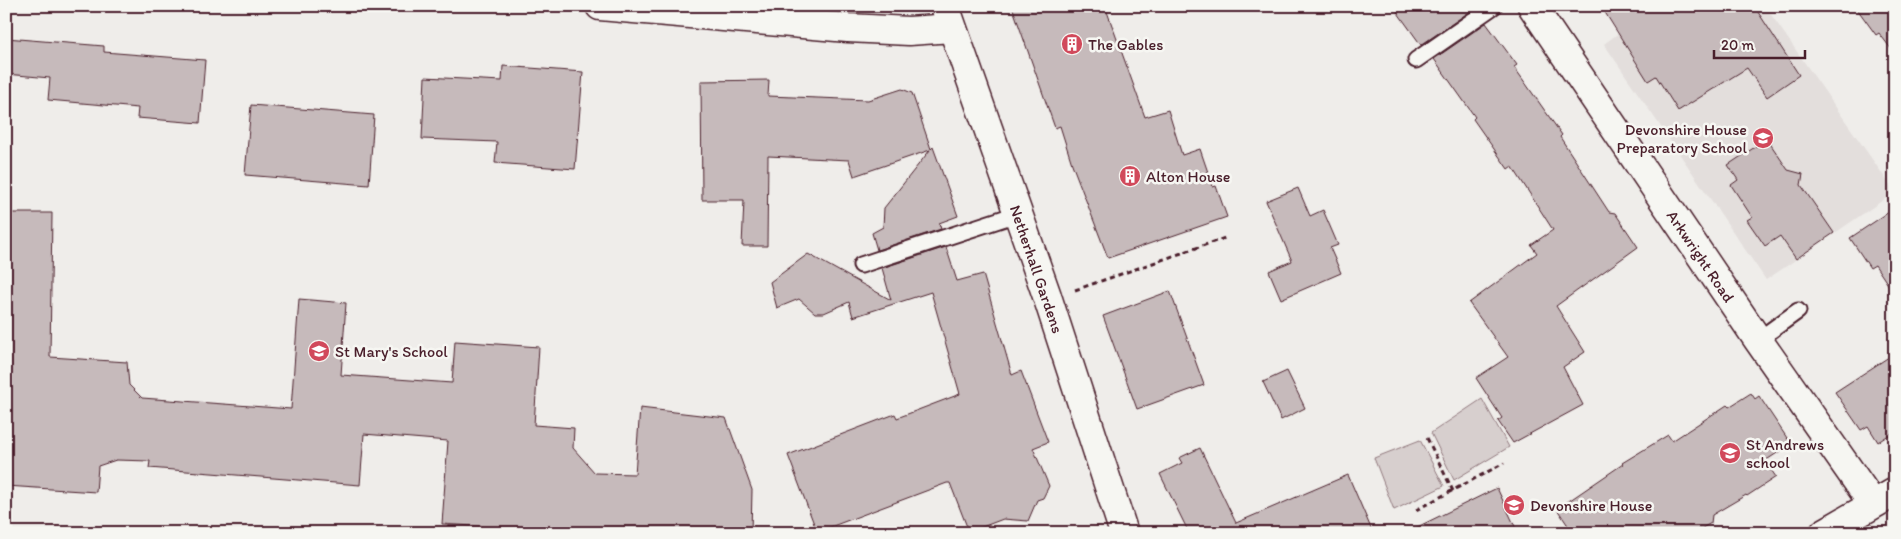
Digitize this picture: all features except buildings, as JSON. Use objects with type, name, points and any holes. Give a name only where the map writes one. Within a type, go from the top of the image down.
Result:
[{"type":"street","points":[[600,6],[848,28],[910,31],[949,17]]},
{"type":"street","name":"Arkwright Road","points":[[1532,6],[1758,340],[1884,498]]},
{"type":"street","name":"Netherhall Gardens","points":[[949,17],[1047,296],[1124,533]]},
{"type":"street","points":[[1830,531],[1884,498]]},
{"type":"lane","points":[[1416,60],[1494,6]]},
{"type":"lane","points":[[861,265],[1018,214]]},
{"type":"lane","points":[[1758,340],[1798,311]]},
{"type":"path","points":[[1047,296],[1077,290],[1225,238]]},
{"type":"path","points":[[1426,438],[1453,491]]},
{"type":"path","points":[[1416,510],[1504,464]]},
{"type":"shaded area","name":"Devonshire House Preparatory School","points":[[1655,6],[1765,6],[1895,192],[1766,280],[1604,44]]},
{"type":"shaded area","points":[[1482,399],[1509,447],[1454,480],[1431,433]]},
{"type":"shaded area","points":[[1420,440],[1444,486],[1394,510],[1374,458]]},
{"type":"place","name":"The Gables","points":[[1072,44]]},
{"type":"place","name":"Devonshire House Preparatory School","points":[[1763,138]]},
{"type":"place","name":"Alton House","points":[[1130,176]]},
{"type":"place","name":"St Mary's School","points":[[319,351]]},
{"type":"place","name":"St Andrews school","points":[[1730,453]]},
{"type":"place","name":"Devonshire House","points":[[1514,505]]}]
